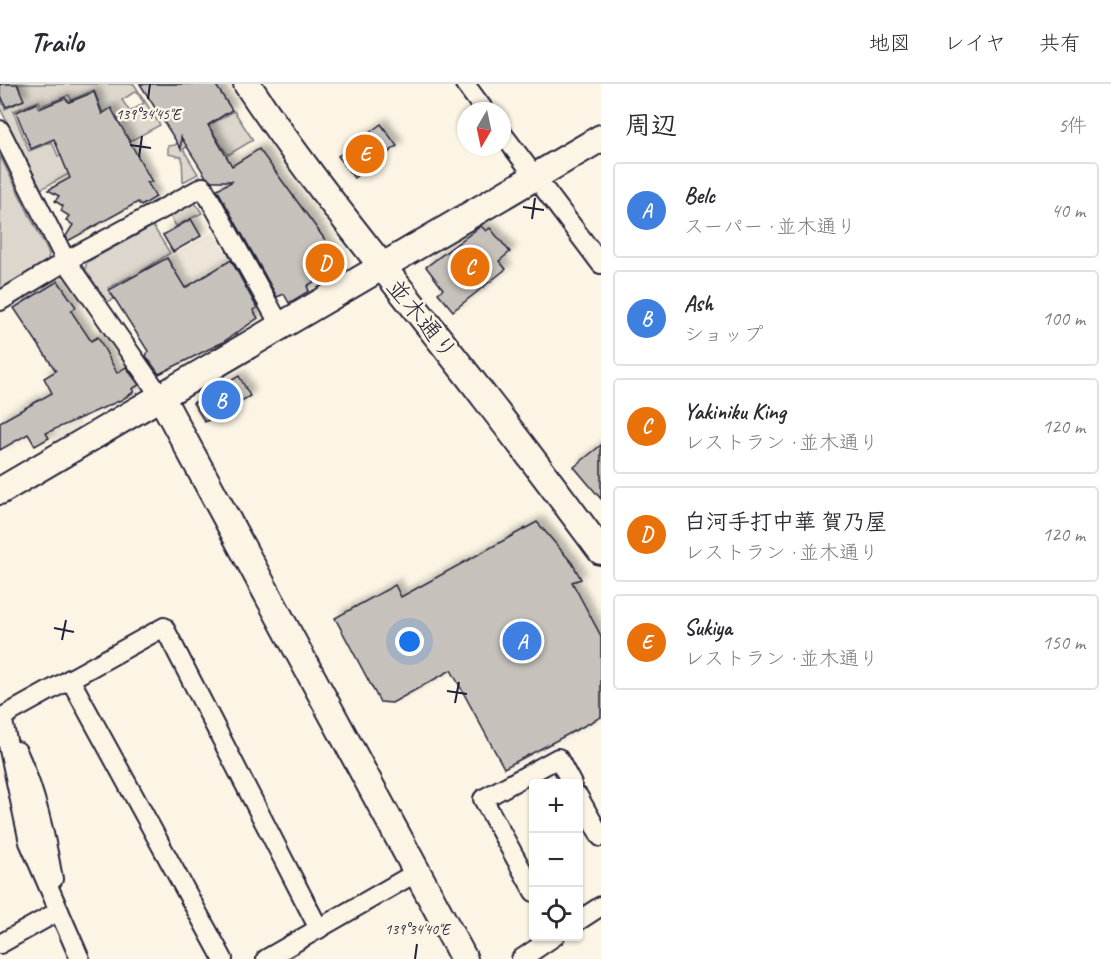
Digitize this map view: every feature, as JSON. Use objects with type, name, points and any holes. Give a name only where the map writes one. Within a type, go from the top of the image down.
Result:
[{"type":"street","name":"並木通り","points":[[247,84],[282,137],[380,266],[486,398],[601,551]]},
{"type":"street","points":[[465,84],[478,102]]},
{"type":"street","points":[[0,130],[66,261],[161,396],[464,959]]},
{"type":"street","points":[[0,491],[601,138]]},
{"type":"street","points":[[511,145],[601,264]]},
{"type":"street","points":[[0,301],[66,261],[203,187],[280,325]]},
{"type":"street","points":[[80,959],[59,910],[44,829],[32,783],[1,715],[164,627],[319,928]]},
{"type":"street","points":[[70,679],[223,959]]},
{"type":"street","points":[[531,887],[483,799],[558,758],[570,779]]},
{"type":"street","points":[[583,803],[601,837]]},
{"type":"street","points":[[266,959],[417,872]]},
{"type":"street","points":[[583,918],[601,906]]},
{"type":"street","points":[[0,944],[59,910]]},
{"type":"street","points":[[521,959],[548,941]]},
{"type":"shaded area","points":[[18,84],[134,84],[160,125],[41,189],[0,108],[1,99],[5,109],[16,104],[12,93],[20,90]],"holes":[[[94,90],[113,139],[58,156],[52,142],[29,151],[13,111],[39,101],[41,106],[69,95],[71,100]],[[136,91],[144,103],[130,112],[122,100]]]},
{"type":"shaded area","points":[[234,111],[253,140],[228,155],[212,131],[183,149],[198,174],[183,182],[182,157],[168,154],[168,146],[175,145]]},
{"type":"shaded area","points":[[0,156],[49,254],[47,264],[0,291]]},
{"type":"shaded area","points":[[188,203],[196,204],[202,213],[176,226],[169,214]]},
{"type":"shaded area","points":[[153,226],[170,253],[142,271],[147,281],[144,283],[131,276],[108,288],[114,299],[107,302],[85,269],[87,262]]},
{"type":"shaded area","points":[[214,232],[229,259],[189,282],[173,255]]},
{"type":"shaded area","points":[[78,419],[82,425],[54,442],[50,435]]},
{"type":"building","points":[[0,84],[17,84],[24,100],[6,107],[0,93]]},
{"type":"building","points":[[140,84],[215,84],[232,110],[208,125],[232,166],[259,149],[326,241],[340,265],[307,286],[309,291],[289,303],[284,294],[277,297],[217,189],[233,181],[212,181],[206,177],[181,137],[181,149]]},
{"type":"building","points":[[94,92],[102,114],[111,108],[152,182],[147,182],[156,197],[141,206],[138,202],[68,241],[66,236],[73,225],[66,220],[69,216],[61,211],[63,206],[55,201],[59,196],[48,190],[70,178],[54,139],[31,149],[16,112],[37,103],[39,109],[65,98],[69,102]]},
{"type":"building","points":[[381,124],[397,146],[354,178],[338,156]]},
{"type":"building","points":[[191,219],[201,236],[173,252],[163,235]]},
{"type":"building","points":[[481,226],[486,231],[490,228],[510,252],[499,261],[506,269],[453,311],[438,293],[443,289],[426,267]]},
{"type":"building","points":[[167,258],[185,288],[231,260],[257,308],[253,310],[258,318],[223,342],[159,374],[146,356],[148,351],[109,290]]},
{"type":"building","points":[[58,281],[76,307],[71,311],[91,341],[98,337],[117,373],[126,367],[139,385],[132,389],[134,392],[121,400],[46,433],[49,438],[35,446],[28,434],[0,450],[0,422],[52,393],[44,378],[56,371],[14,308]]},
{"type":"building","points":[[239,376],[250,396],[205,422],[193,403]]},
{"type":"building","points":[[601,445],[601,499],[574,467]]},
{"type":"building","points":[[537,522],[572,563],[581,579],[572,582],[601,636],[601,717],[504,768],[451,670],[392,703],[380,702],[335,618],[395,585],[401,597]]},
{"type":"place","name":"Sukiya","points":[[365,154]]},
{"type":"place","name":"白河手打中華 賀乃屋","points":[[325,263]]},
{"type":"place","name":"Yakiniku King","points":[[470,267]]},
{"type":"place","name":"Ash","points":[[221,400]]},
{"type":"place","name":"Belc","points":[[522,641]]}]
